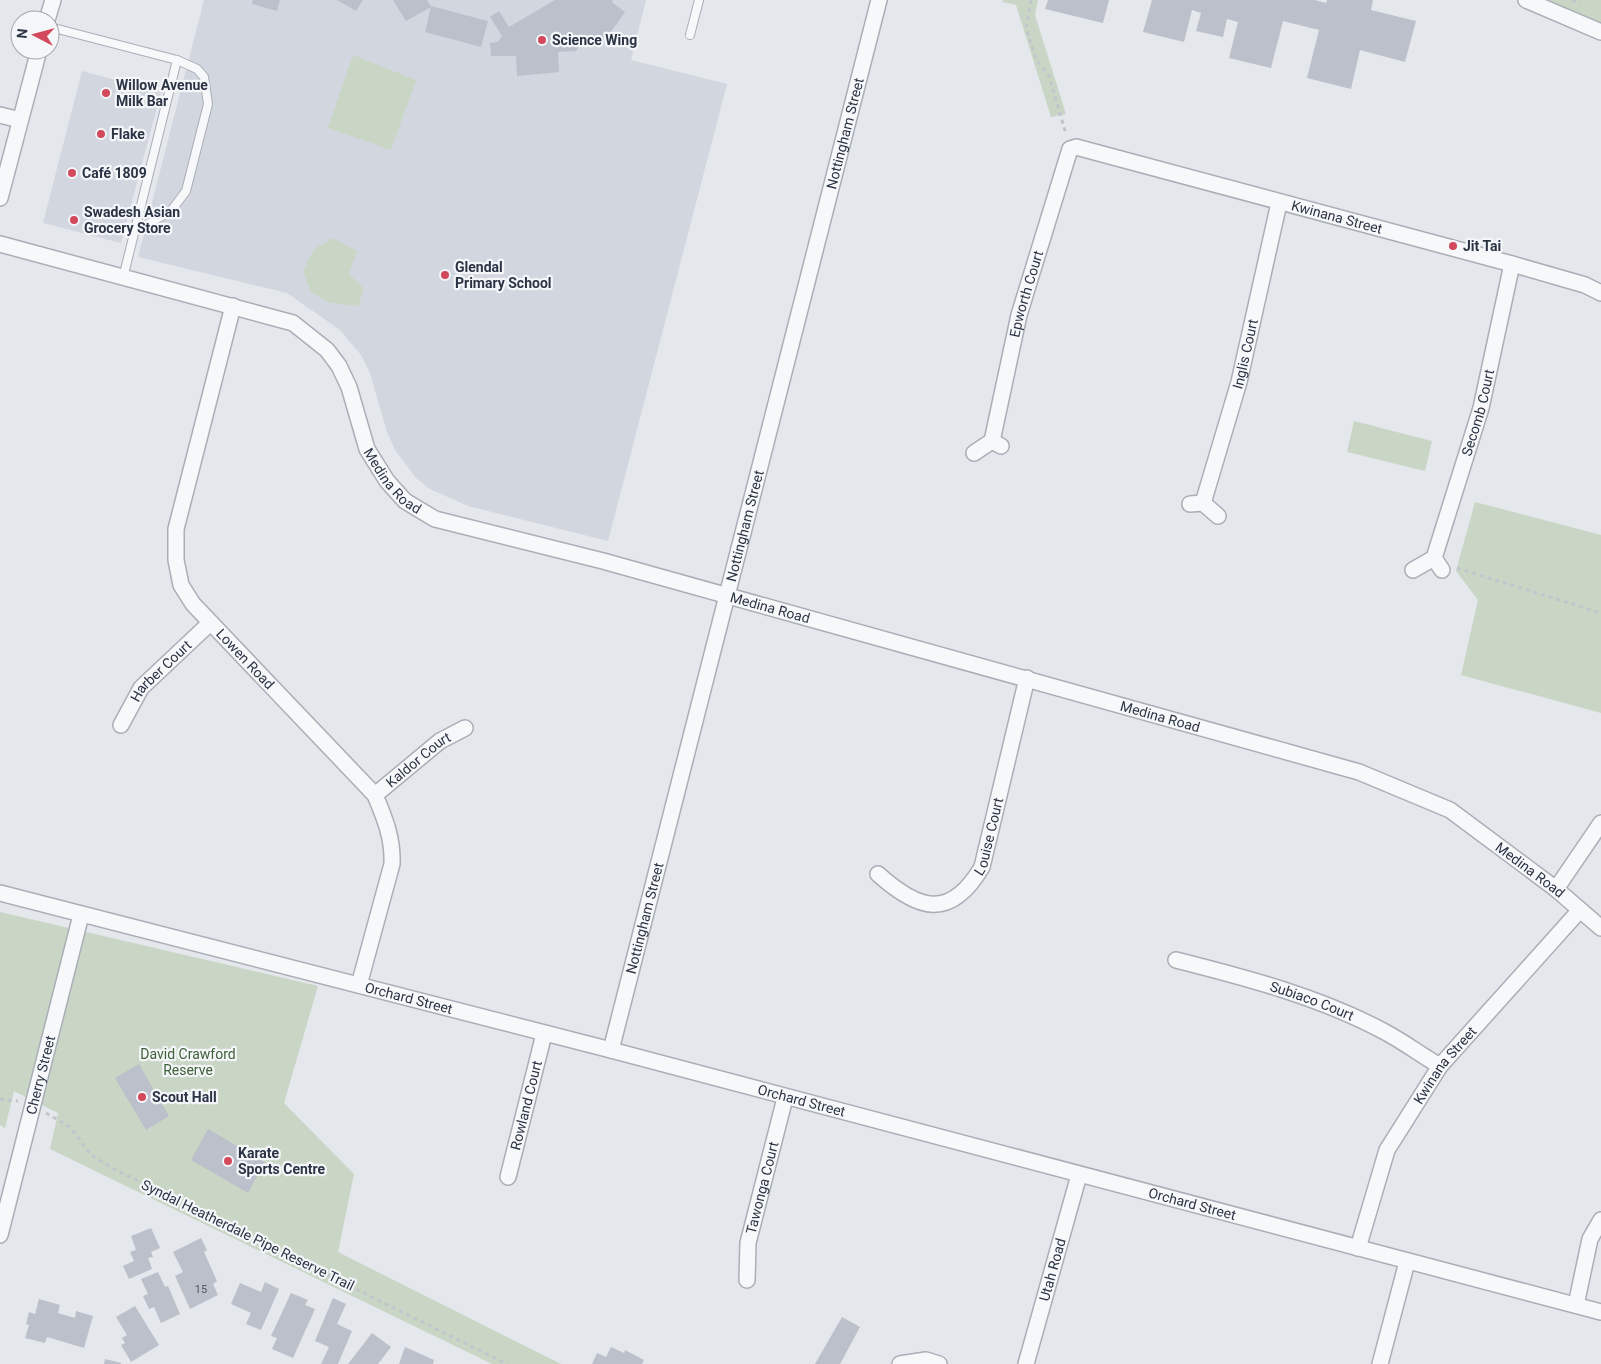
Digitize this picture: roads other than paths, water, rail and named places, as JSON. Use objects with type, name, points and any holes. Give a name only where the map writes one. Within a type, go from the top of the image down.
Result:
[{"type":"street","name":"Nottingham Street","points":[[611,1050],[880,0]]},
{"type":"street","points":[[1526,0],[1601,32]]},
{"type":"street","points":[[0,198],[36,60]]},
{"type":"street","points":[[0,115],[20,120]]},
{"type":"street","name":"Kwinana Street","points":[[1070,149],[1076,147],[1512,264],[1585,285],[1601,293]]},
{"type":"street","name":"Epworth Court","points":[[974,453],[997,444],[1020,315],[1070,149]]},
{"type":"street","name":"Inglis Court","points":[[1218,516],[1196,503],[1239,382],[1279,203]]},
{"type":"street","name":"Medina Road","points":[[0,244],[293,323],[327,350],[339,366],[349,387],[367,449],[387,481],[405,501],[435,519],[603,561],[1359,772],[1450,810],[1556,889],[1601,928]]},
{"type":"street","name":"Secomb Court","points":[[1413,570],[1438,564],[1481,408],[1512,264]]},
{"type":"street","name":"Lowen Road","points":[[233,306],[176,529],[176,560],[181,585],[209,624],[375,795],[390,829],[393,845],[392,864],[359,985]]},
{"type":"street","name":"Harber Court","points":[[121,725],[141,688],[209,624]]},
{"type":"street","name":"Louise Court","points":[[878,874],[900,894],[920,902],[942,904],[957,898],[971,885],[982,867],[1027,678]]},
{"type":"street","name":"Kaldor Court","points":[[375,795],[440,741],[465,728]]},
{"type":"street","points":[[1556,889],[1601,823]]},
{"type":"street","name":"Orchard Street","points":[[0,893],[611,1050],[786,1098],[1601,1312]]},
{"type":"street","name":"Kwinana Street","points":[[1358,1248],[1387,1150],[1440,1066],[1580,910]]},
{"type":"street","name":"Cherry Street","points":[[0,1235],[81,915]]},
{"type":"street","name":"Subiaco Court","points":[[1176,960],[1252,979],[1310,999],[1385,1032],[1440,1066]]},
{"type":"street","name":"Rowland Court","points":[[508,1177],[544,1034]]},
{"type":"street","name":"Tawonga Court","points":[[747,1280],[748,1243],[786,1098]]},
{"type":"street","name":"Utah Road","points":[[1026,1364],[1079,1175]]},
{"type":"street","points":[[1576,1305],[1590,1239],[1601,1220]]},
{"type":"street","points":[[1380,1364],[1407,1262]]},
{"type":"street","points":[[900,1364],[926,1360],[939,1364]]},
{"type":"lane","points":[[690,35],[698,0]]},
{"type":"lane","points":[[60,29],[177,60],[197,70],[204,77],[208,104],[186,191],[171,211],[135,231]]},
{"type":"lane","points":[[123,278],[177,60]]},
{"type":"place","name":"Science Wing","points":[[542,40]]},
{"type":"place","name":"Willow Avenue Milk Bar","points":[[106,93]]},
{"type":"place","name":"Flake","points":[[101,134]]},
{"type":"place","name":"Café 1809","points":[[72,173]]},
{"type":"place","name":"Swadesh Asian Grocery Store","points":[[74,220]]},
{"type":"place","name":"Jit Tai","points":[[1453,246]]},
{"type":"place","name":"Glendal Primary School","points":[[445,275]]},
{"type":"place","name":"Scout Hall","points":[[142,1097]]},
{"type":"place","name":"Karate Sports Centre","points":[[228,1161]]},
{"type":"park label","name":"David Crawford Reserve","points":[[188,1062]]}]
